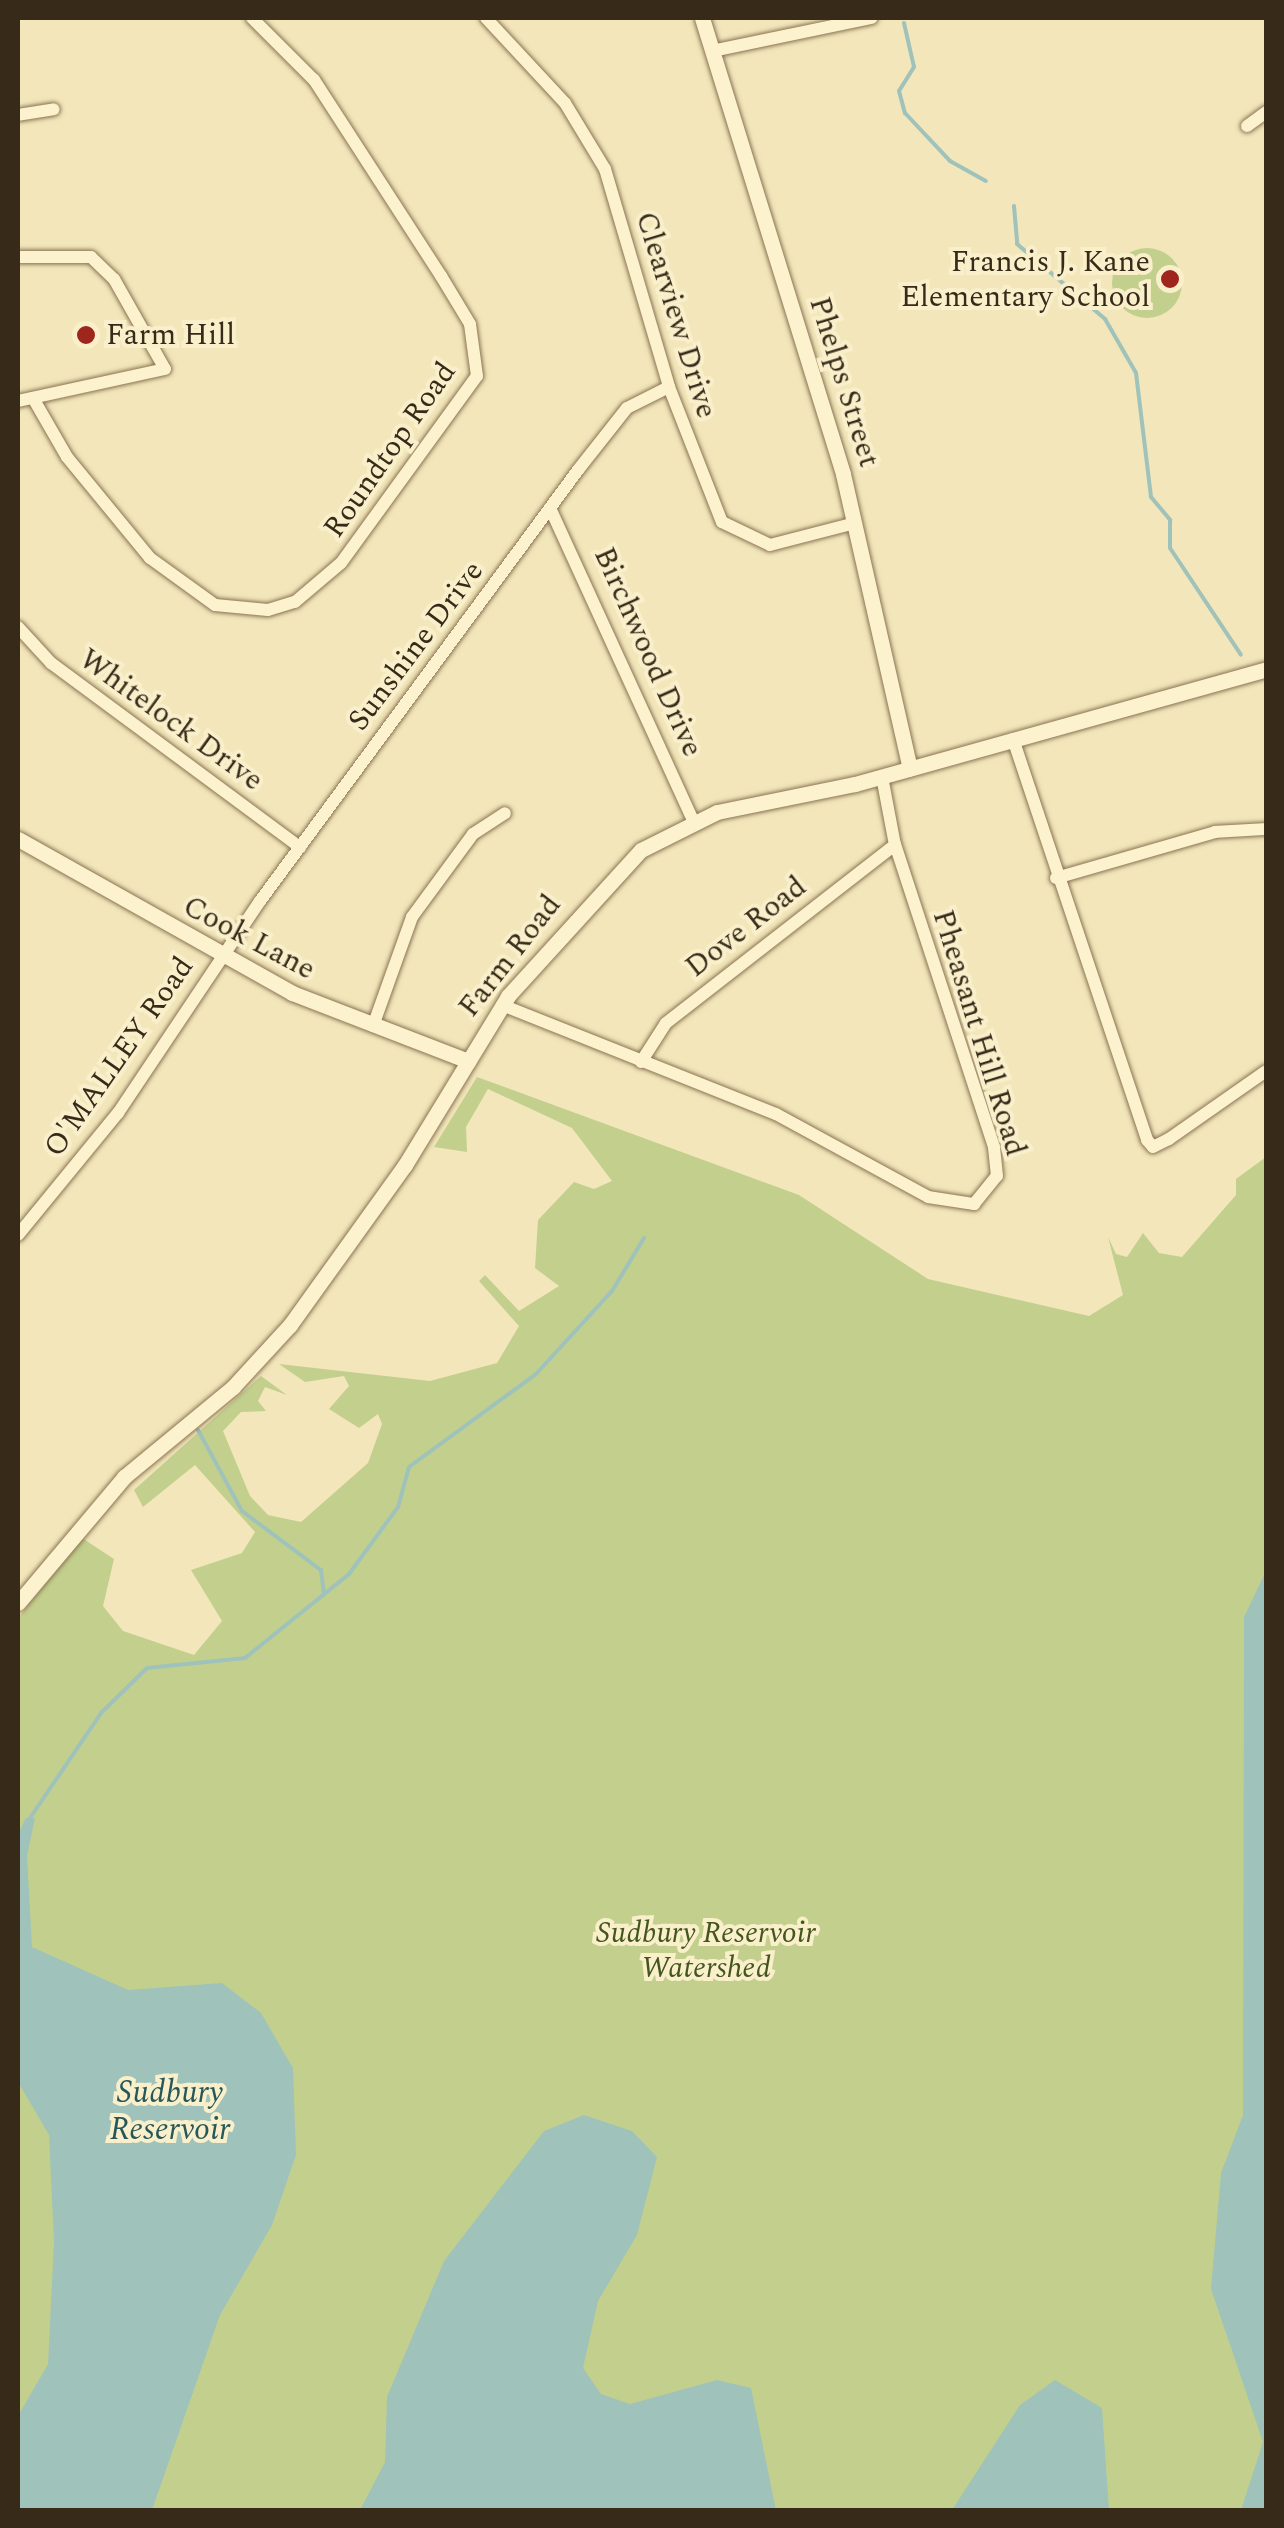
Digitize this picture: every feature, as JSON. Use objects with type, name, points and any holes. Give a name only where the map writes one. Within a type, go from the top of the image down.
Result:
[{"type":"street","name":"Roundtop Road","points":[[34,398],[87,485],[150,558],[216,605],[268,610],[294,602],[342,562],[477,376],[481,355],[460,308],[314,80],[255,18]]},
{"type":"street","name":"Clearview Drive","points":[[486,18],[598,154],[668,387],[722,522],[770,545],[855,523]]},
{"type":"street","name":"Phelps Street","points":[[702,18],[855,523],[910,768]]},
{"type":"street","points":[[712,51],[872,18]]},
{"type":"street","points":[[18,115],[54,109]]},
{"type":"street","points":[[1247,126],[1266,112]]},
{"type":"street","points":[[18,257],[91,258],[154,341],[160,375],[18,401]]},
{"type":"street","name":"Sunshine Drive","points":[[222,954],[627,408],[668,387]]},
{"type":"street","name":"Birchwood Drive","points":[[550,508],[693,820]]},
{"type":"street","name":"Whitelock Drive","points":[[18,627],[51,663],[300,847]]},
{"type":"street","name":"Farm Road","points":[[18,1603],[124,1477],[233,1387],[290,1324],[468,1062],[502,1005],[619,867],[693,820],[882,777],[1266,669]]},
{"type":"street","points":[[1014,739],[1056,878],[1153,1147],[1266,1071]]},
{"type":"street","name":"Pheasant Hill Road","points":[[502,1005],[819,1134],[928,1197],[974,1204],[991,1192],[994,1147],[895,846],[882,777]]},
{"type":"street","points":[[373,1026],[412,917],[473,834],[505,813]]},
{"type":"street","points":[[1056,878],[1215,832],[1266,828]]},
{"type":"street","name":"Cook Lane","points":[[18,839],[222,954],[373,1026],[468,1062]]},
{"type":"street","name":"Dove Road","points":[[641,1062],[666,1024],[895,846]]},
{"type":"street","name":"O'MALLEY Road","points":[[18,1235],[118,1113],[222,954]]},
{"type":"green space","points":[[1147,248],[1161,250],[1172,258],[1180,269],[1180,297],[1172,308],[1161,316],[1147,318],[1133,316],[1122,308],[1114,297],[1112,283],[1114,269],[1122,258],[1133,250]]},
{"type":"green space","name":"Sudbury Reservoir Watershed","points":[[477,1077],[799,1195],[928,1279],[1089,1316],[1123,1295],[1108,1237],[1116,1254],[1127,1257],[1143,1233],[1159,1253],[1182,1257],[1236,1195],[1236,1179],[1266,1157],[1266,2510],[18,2510],[18,1618],[82,1538],[114,1559],[103,1606],[123,1631],[194,1655],[222,1621],[191,1570],[242,1553],[255,1532],[195,1465],[143,1507],[134,1490],[261,1376],[287,1395],[265,1387],[258,1401],[266,1411],[241,1412],[223,1431],[250,1496],[268,1515],[301,1522],[368,1463],[382,1424],[378,1414],[359,1428],[329,1409],[349,1386],[344,1376],[305,1382],[279,1364],[430,1381],[497,1363],[519,1326],[479,1281],[485,1275],[519,1311],[559,1286],[535,1268],[538,1220],[574,1182],[594,1189],[612,1181],[572,1128],[488,1089],[466,1127],[467,1152],[434,1147]]},
{"type":"water","points":[[1266,1571],[1266,2510],[1241,2510],[1263,2442],[1211,2289],[1221,2173],[1243,2115],[1244,1617]]},
{"type":"water","name":"Sudbury Reservoir","points":[[26,1818],[35,1818],[27,1856],[32,1947],[128,1990],[222,1983],[261,2013],[293,2068],[296,2155],[272,2225],[220,2315],[152,2510],[18,2510],[18,2416],[48,2364],[54,2242],[49,2135],[18,2082],[18,1834]]},
{"type":"water","points":[[584,2115],[632,2131],[657,2157],[637,2235],[598,2301],[583,2368],[601,2394],[630,2404],[717,2380],[751,2388],[776,2510],[360,2510],[385,2462],[387,2397],[444,2261],[544,2131]]},
{"type":"water","points":[[1055,2380],[1102,2408],[1109,2510],[952,2510],[1020,2405]]},
{"type":"waterway","points":[[904,23],[914,67],[899,91],[905,113],[950,161],[986,181]]},
{"type":"waterway","points":[[1014,206],[1017,244],[1105,319],[1136,373],[1151,497],[1170,520],[1170,548],[1241,655]]},
{"type":"waterway","points":[[30,1818],[101,1713],[147,1668],[245,1658],[349,1574],[398,1507],[409,1467],[536,1374],[612,1291],[644,1238]]},
{"type":"waterway","points":[[198,1430],[242,1511],[321,1570],[324,1593]]},
{"type":"place","name":"Francis J. Kane Elementary School","points":[[1170,279]]},
{"type":"place","name":"Farm Hill","points":[[86,335]]}]
